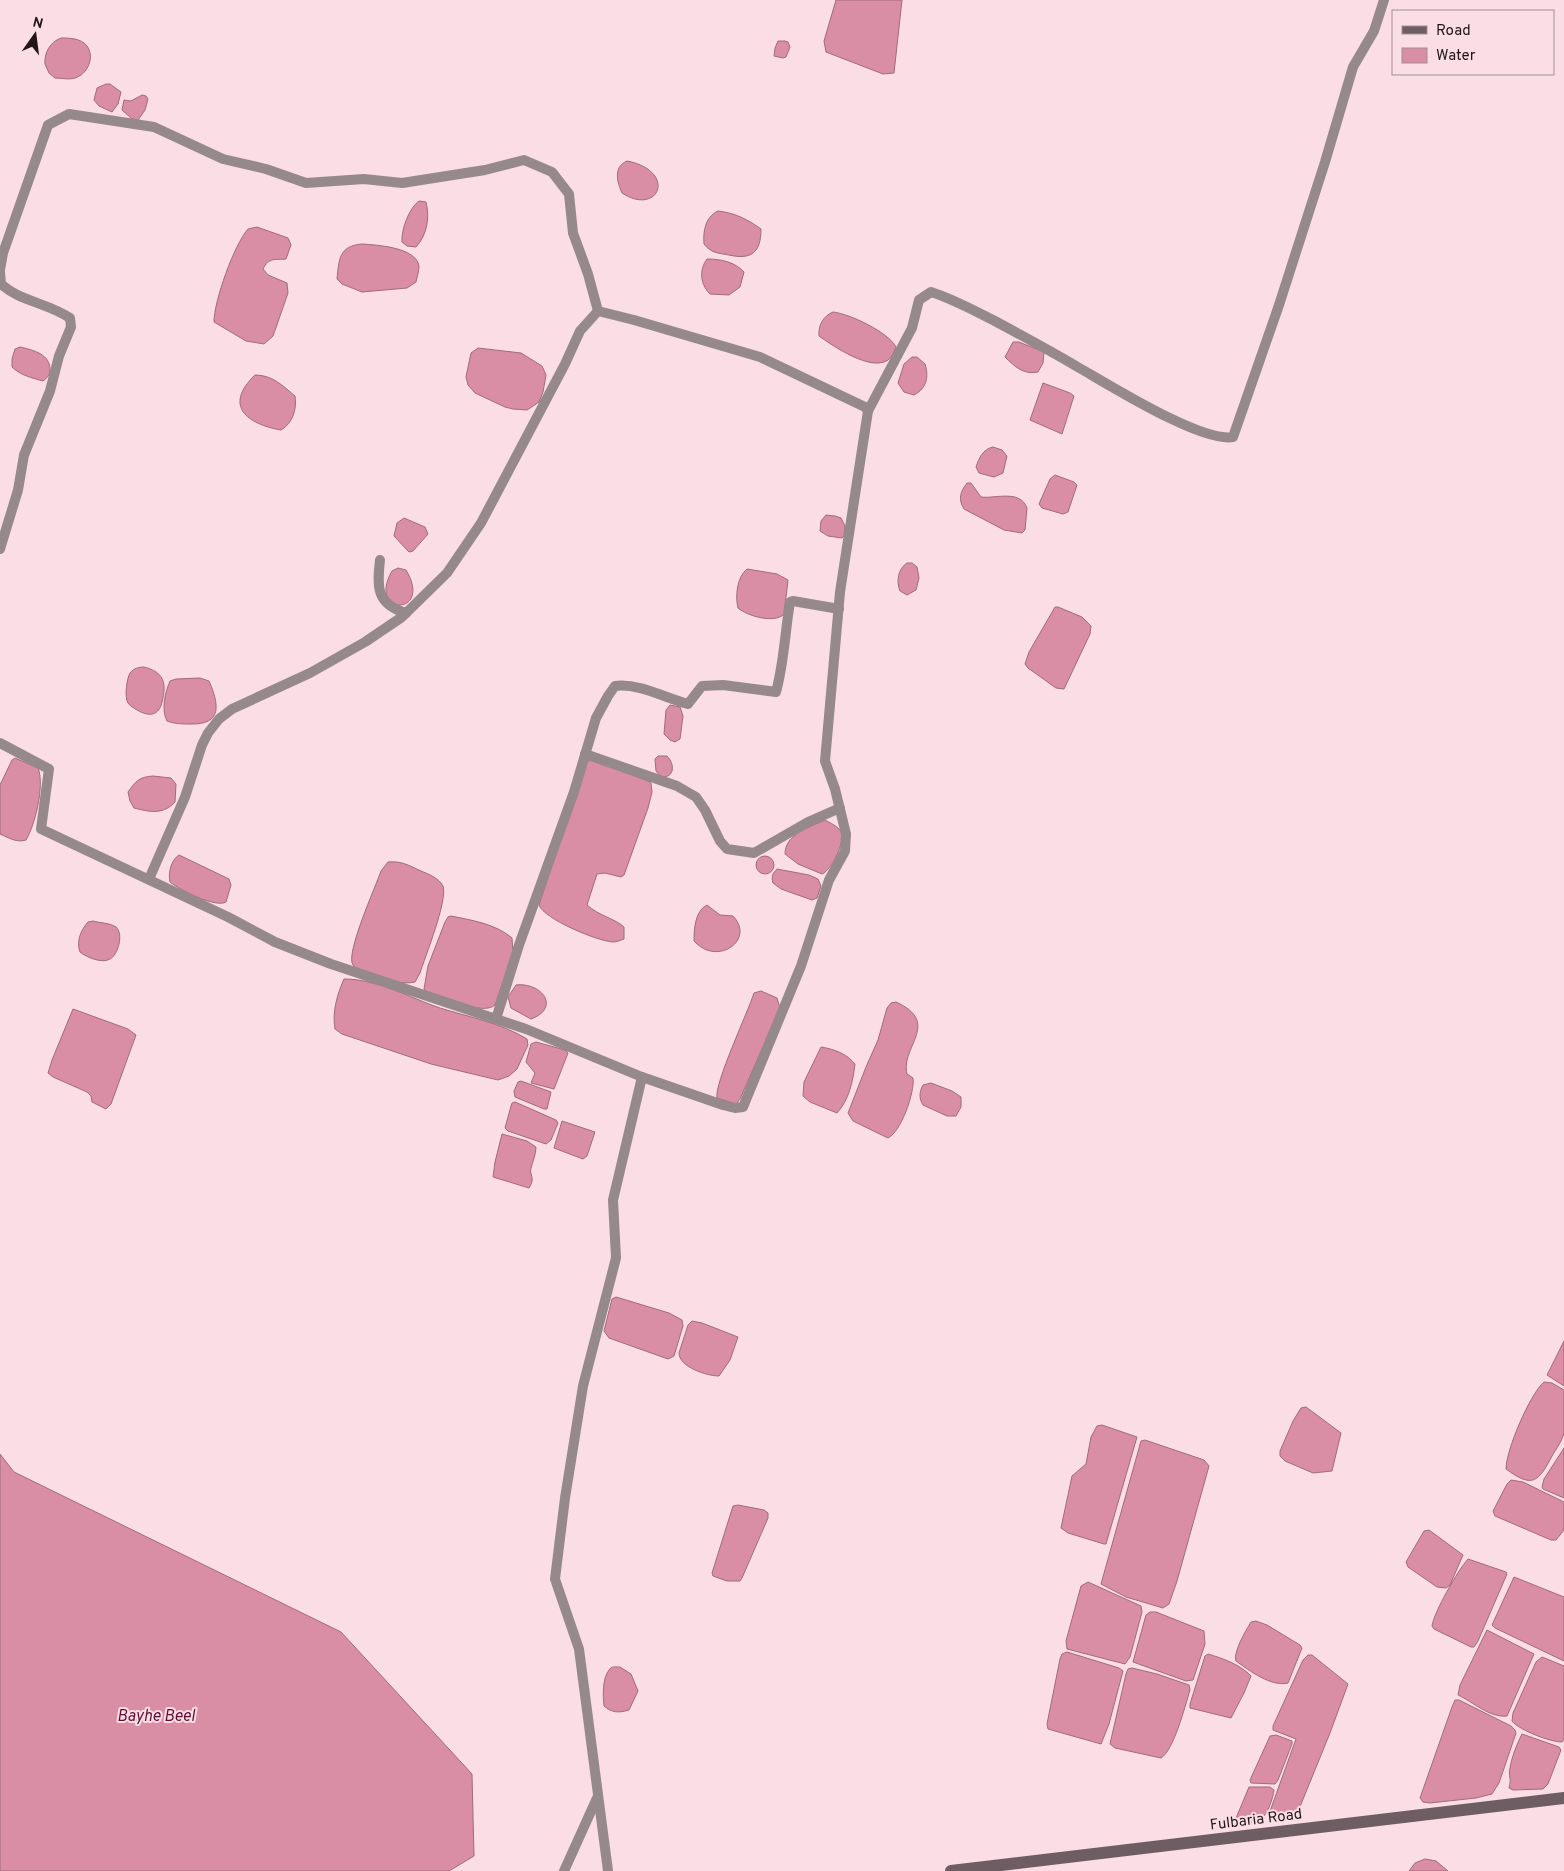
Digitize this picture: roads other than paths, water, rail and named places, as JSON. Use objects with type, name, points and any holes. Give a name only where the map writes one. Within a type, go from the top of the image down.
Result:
[{"type":"main road","name":"Fulbaria Road","points":[[951,1871],[1564,1798]]},
{"type":"street","points":[[0,743],[49,768],[40,829],[149,879],[276,942],[331,964],[526,1029],[642,1078],[722,1105],[735,1108],[743,1106],[801,966],[830,880],[845,851],[846,834],[825,761],[840,592],[868,411],[912,328],[919,300],[931,292],[951,298],[1027,338],[1158,412],[1206,434],[1224,438],[1233,437],[1288,278],[1353,68],[1374,31],[1384,0]]},
{"type":"street","points":[[0,550],[18,490],[24,455],[50,391],[59,356],[71,327],[70,318],[60,311],[8,291],[1,284],[0,271],[3,253],[48,125],[69,114],[154,127],[223,158],[266,169],[306,183],[364,179],[402,183],[484,170],[524,160],[552,172],[569,194],[573,234],[588,274],[598,311]]},
{"type":"street","points":[[598,311],[760,357],[864,407],[868,411]]},
{"type":"street","points":[[149,879],[185,797],[202,745],[208,733],[219,719],[232,709],[338,659],[365,642],[406,613],[447,573],[481,523],[565,364],[580,331],[598,311]]},
{"type":"street","points":[[380,560],[378,578],[380,593],[390,606],[406,613]]},
{"type":"street","points":[[496,1019],[519,945],[574,792],[596,718],[615,686],[636,687],[688,704],[702,686],[723,686],[776,692],[783,665],[783,646],[790,602],[793,600],[839,609]]},
{"type":"street","points":[[585,754],[677,786],[696,797],[706,810],[720,841],[727,849],[754,853],[808,822],[840,808]]},
{"type":"street","points":[[608,1871],[579,1649],[555,1580],[565,1498],[583,1386],[616,1258],[613,1200],[642,1078]]},
{"type":"street","points":[[564,1871],[597,1798]]},
{"type":"water","points":[[836,0],[902,0],[894,73],[883,74],[826,52],[824,41]]},
{"type":"water","points":[[61,38],[82,41],[89,50],[89,65],[80,76],[68,79],[55,78],[49,73],[45,64],[46,56],[54,42]]},
{"type":"water","points":[[778,41],[788,42],[790,47],[786,57],[774,56]]},
{"type":"water","points":[[110,84],[121,92],[118,104],[112,112],[99,106],[94,100],[97,88]]},
{"type":"water","points":[[142,95],[148,99],[145,110],[138,120],[132,119],[122,110],[124,100],[131,101]]},
{"type":"water","points":[[627,161],[643,166],[653,174],[658,182],[658,190],[653,196],[646,200],[635,199],[622,193],[617,175],[620,167]]},
{"type":"water","points":[[419,201],[426,202],[427,226],[423,237],[416,247],[407,246],[402,242],[404,226],[415,204]]},
{"type":"water","points":[[718,211],[741,217],[761,229],[759,244],[753,253],[743,256],[721,254],[712,251],[704,244],[706,225],[710,217]]},
{"type":"water","points":[[257,227],[288,238],[291,245],[286,259],[270,261],[263,269],[268,275],[287,283],[288,293],[273,336],[264,344],[246,341],[214,322],[217,301],[231,260],[248,229]]},
{"type":"water","points":[[362,244],[395,248],[411,255],[419,266],[416,282],[407,288],[362,292],[342,284],[337,279],[342,255],[354,245]]},
{"type":"water","points":[[707,259],[727,262],[744,272],[740,287],[729,295],[710,294],[704,286],[702,277],[704,263]]},
{"type":"water","points":[[833,312],[858,320],[885,335],[896,347],[894,353],[888,360],[881,363],[872,363],[852,356],[819,336],[822,322],[826,316]]},
{"type":"water","points":[[1013,342],[1019,342],[1044,352],[1043,363],[1038,372],[1024,371],[1005,357]]},
{"type":"water","points":[[20,347],[40,354],[48,360],[50,371],[48,377],[43,381],[22,374],[12,367],[15,349]]},
{"type":"water","points":[[478,348],[521,353],[542,366],[546,375],[539,402],[527,410],[513,409],[475,393],[468,385],[466,377],[471,353]]},
{"type":"water","points":[[912,357],[917,357],[925,364],[927,373],[924,386],[914,395],[904,392],[898,383],[904,364]]},
{"type":"water","points":[[255,375],[272,379],[295,396],[295,406],[291,420],[281,430],[258,423],[243,412],[240,404],[241,396]]},
{"type":"water","points":[[1043,383],[1074,396],[1062,434],[1030,420]]},
{"type":"water","points":[[993,447],[1002,450],[1007,456],[1003,473],[994,477],[979,473],[976,467],[984,452]]},
{"type":"water","points":[[1055,475],[1077,485],[1068,512],[1063,514],[1042,508],[1039,504],[1050,479]]},
{"type":"water","points":[[967,483],[971,483],[981,497],[1007,496],[1024,502],[1027,508],[1025,530],[1022,533],[1004,530],[964,509],[961,496]]},
{"type":"water","points":[[826,515],[841,518],[845,526],[842,538],[828,536],[820,531],[821,521]]},
{"type":"water","points":[[404,518],[425,527],[428,534],[413,551],[409,552],[394,536],[397,523]]},
{"type":"water","points":[[907,563],[912,563],[917,567],[919,578],[916,590],[907,595],[900,591],[898,579],[902,568]]},
{"type":"water","points":[[398,568],[406,570],[412,585],[412,596],[407,603],[400,605],[392,603],[387,596],[386,586],[392,571]]},
{"type":"water","points":[[747,569],[777,574],[788,580],[784,614],[780,617],[768,619],[748,614],[738,608],[738,587],[741,577]]},
{"type":"water","points":[[1055,607],[1082,617],[1091,626],[1090,634],[1064,689],[1056,688],[1025,664],[1029,652]]},
{"type":"water","points":[[144,667],[160,675],[164,684],[161,707],[153,714],[146,714],[137,710],[128,703],[126,696],[130,673],[137,668]]},
{"type":"water","points":[[200,678],[209,681],[215,698],[216,712],[213,717],[201,723],[181,724],[167,721],[164,701],[170,681]]},
{"type":"water","points":[[670,705],[680,707],[683,716],[680,739],[675,742],[664,734],[666,710]]},
{"type":"water","points":[[658,756],[667,756],[670,759],[672,770],[666,777],[661,777],[656,771],[655,759]]},
{"type":"water","points":[[15,758],[38,768],[40,775],[40,794],[36,815],[26,840],[23,841],[13,840],[0,834],[0,785],[12,760]]},
{"type":"water","points":[[591,759],[651,783],[652,792],[648,808],[624,875],[621,877],[605,873],[597,874],[587,905],[624,927],[624,939],[614,942],[595,938],[560,923],[543,911],[539,905],[586,763]]},
{"type":"water","points":[[153,776],[171,778],[176,784],[175,802],[161,811],[134,808],[128,792],[138,780]]},
{"type":"water","points":[[825,820],[838,828],[842,836],[837,855],[826,872],[822,874],[798,864],[785,854],[789,841],[794,836]]},
{"type":"water","points":[[179,855],[229,879],[231,885],[226,902],[214,903],[189,893],[170,882],[171,867]]},
{"type":"water","points":[[765,856],[771,859],[774,865],[771,871],[765,874],[759,871],[756,865],[759,859]]},
{"type":"water","points":[[388,862],[409,865],[433,877],[443,886],[444,893],[439,915],[420,973],[415,982],[405,983],[391,980],[361,970],[353,965],[353,948],[357,934],[381,871]]},
{"type":"water","points":[[777,869],[809,875],[818,879],[821,886],[817,898],[812,900],[781,889],[772,881],[774,872]]},
{"type":"water","points":[[707,905],[720,915],[733,916],[739,925],[740,934],[737,941],[723,951],[703,948],[694,941],[698,916],[700,911]]},
{"type":"water","points":[[451,916],[491,926],[512,938],[513,953],[495,1005],[489,1008],[472,1007],[426,992],[424,989],[428,966],[445,922]]},
{"type":"water","points":[[93,921],[116,927],[120,934],[118,949],[110,959],[103,961],[94,959],[80,952],[79,940],[81,932],[88,922]]},
{"type":"water","points":[[344,979],[380,985],[440,1008],[496,1025],[527,1039],[528,1045],[517,1069],[509,1076],[498,1080],[431,1064],[342,1034],[335,1029],[334,1016],[337,997]]},
{"type":"water","points":[[516,985],[534,987],[540,992],[546,1003],[545,1009],[540,1014],[531,1019],[511,1008],[508,997]]},
{"type":"water","points":[[761,991],[777,998],[780,1008],[740,1099],[736,1104],[717,1098],[717,1090],[754,993]]},
{"type":"water","points":[[896,1002],[909,1010],[916,1018],[918,1027],[906,1064],[907,1074],[913,1078],[912,1092],[898,1128],[888,1138],[853,1121],[848,1113],[878,1040],[887,1008],[891,1003]]},
{"type":"water","points":[[73,1009],[128,1029],[136,1035],[111,1104],[106,1109],[92,1102],[91,1096],[87,1092],[48,1073]]},
{"type":"water","points":[[536,1042],[565,1050],[568,1053],[554,1089],[531,1083],[535,1073],[526,1062],[531,1044]]},
{"type":"water","points":[[821,1047],[831,1049],[848,1057],[855,1064],[850,1090],[845,1102],[837,1113],[810,1102],[803,1096],[804,1082]]},
{"type":"water","points":[[521,1081],[551,1092],[547,1109],[515,1097],[514,1091],[518,1082]]},
{"type":"water","points":[[931,1083],[952,1091],[961,1097],[961,1107],[956,1116],[947,1116],[923,1105],[920,1093],[923,1085]]},
{"type":"water","points":[[515,1102],[556,1120],[558,1123],[551,1140],[546,1144],[508,1131],[505,1128],[512,1103]]},
{"type":"water","points":[[562,1121],[595,1132],[587,1156],[583,1159],[554,1148]]},
{"type":"water","points":[[502,1134],[527,1141],[536,1147],[531,1171],[532,1181],[529,1188],[493,1177]]},
{"type":"water","points":[[616,1297],[669,1313],[682,1320],[683,1326],[674,1356],[668,1359],[609,1338],[604,1331],[612,1299]]},
{"type":"water","points":[[692,1321],[738,1337],[730,1360],[719,1376],[694,1370],[680,1358],[679,1353],[688,1325]]},
{"type":"water","points":[[1564,1341],[1564,1386],[1547,1375]]},
{"type":"water","points":[[1544,1382],[1552,1383],[1564,1390],[1564,1432],[1561,1441],[1543,1472],[1534,1480],[1522,1479],[1506,1469],[1507,1460],[1514,1436],[1526,1410],[1538,1388]]},
{"type":"water","points":[[1306,1407],[1341,1433],[1332,1471],[1313,1473],[1285,1461],[1280,1456],[1280,1451],[1293,1421],[1301,1408]]},
{"type":"water","points":[[1102,1425],[1137,1437],[1106,1544],[1068,1533],[1061,1528],[1072,1476],[1086,1464],[1091,1437],[1097,1426]]},
{"type":"water","points":[[1145,1440],[1204,1460],[1209,1466],[1177,1581],[1169,1604],[1163,1608],[1126,1597],[1101,1584],[1141,1441]]},
{"type":"water","points":[[1564,1448],[1564,1498],[1542,1487],[1544,1479]]},
{"type":"water","name":"Bayhe Beel","points":[[0,1454],[14,1472],[341,1632],[472,1774],[474,1856],[449,1871],[0,1871]]},
{"type":"water","points":[[1511,1480],[1523,1482],[1564,1502],[1564,1530],[1556,1540],[1551,1540],[1495,1516],[1493,1511]]},
{"type":"water","points":[[738,1505],[764,1510],[768,1513],[768,1518],[742,1578],[740,1581],[727,1581],[713,1576],[712,1573],[733,1506]]},
{"type":"water","points":[[1429,1530],[1463,1555],[1450,1585],[1446,1588],[1437,1587],[1408,1567],[1406,1562],[1424,1531]]},
{"type":"water","points":[[1468,1559],[1506,1572],[1507,1574],[1474,1647],[1434,1629],[1432,1626],[1447,1591]]},
{"type":"water","points":[[1514,1577],[1564,1597],[1564,1661],[1492,1625]]},
{"type":"water","points":[[1088,1582],[1141,1606],[1142,1612],[1130,1657],[1125,1664],[1067,1649],[1066,1641],[1081,1586]]},
{"type":"water","points":[[1150,1612],[1156,1612],[1204,1631],[1205,1644],[1193,1680],[1186,1681],[1133,1662],[1146,1615]]},
{"type":"water","points":[[1256,1621],[1267,1625],[1302,1648],[1288,1683],[1275,1683],[1254,1673],[1236,1661],[1236,1652],[1243,1635],[1251,1622]]},
{"type":"water","points":[[1487,1630],[1534,1654],[1507,1716],[1494,1715],[1458,1695],[1460,1685]]},
{"type":"water","points":[[1067,1652],[1119,1668],[1123,1671],[1109,1724],[1101,1744],[1048,1729],[1047,1724],[1060,1659],[1062,1654]]},
{"type":"water","points":[[1208,1654],[1237,1665],[1251,1676],[1231,1718],[1190,1708],[1205,1656]]},
{"type":"water","points":[[1308,1655],[1312,1655],[1348,1684],[1297,1814],[1279,1818],[1271,1817],[1269,1814],[1296,1739],[1273,1730],[1273,1726],[1303,1660]]},
{"type":"water","points":[[1542,1657],[1564,1666],[1564,1739],[1562,1742],[1535,1735],[1512,1721],[1513,1713],[1536,1662]]},
{"type":"water","points":[[620,1667],[631,1674],[638,1691],[629,1710],[616,1712],[604,1706],[603,1697],[607,1674],[610,1669]]},
{"type":"water","points":[[1132,1668],[1189,1685],[1190,1690],[1178,1727],[1170,1746],[1161,1758],[1115,1748],[1110,1744],[1126,1674],[1128,1669]]},
{"type":"water","points":[[1455,1700],[1459,1700],[1511,1726],[1516,1733],[1499,1783],[1492,1794],[1476,1798],[1430,1803],[1423,1802],[1420,1798]]},
{"type":"water","points":[[1522,1734],[1559,1747],[1561,1750],[1548,1784],[1543,1789],[1513,1790],[1509,1788],[1511,1764]]},
{"type":"water","points":[[1276,1735],[1292,1741],[1278,1780],[1275,1784],[1251,1783],[1250,1780],[1270,1736]]},
{"type":"water","points":[[1249,1787],[1270,1787],[1274,1790],[1270,1806],[1264,1817],[1259,1820],[1248,1823],[1234,1823]]},
{"type":"water","points":[[1425,1859],[1436,1861],[1448,1871],[1409,1871],[1415,1863]]}]
